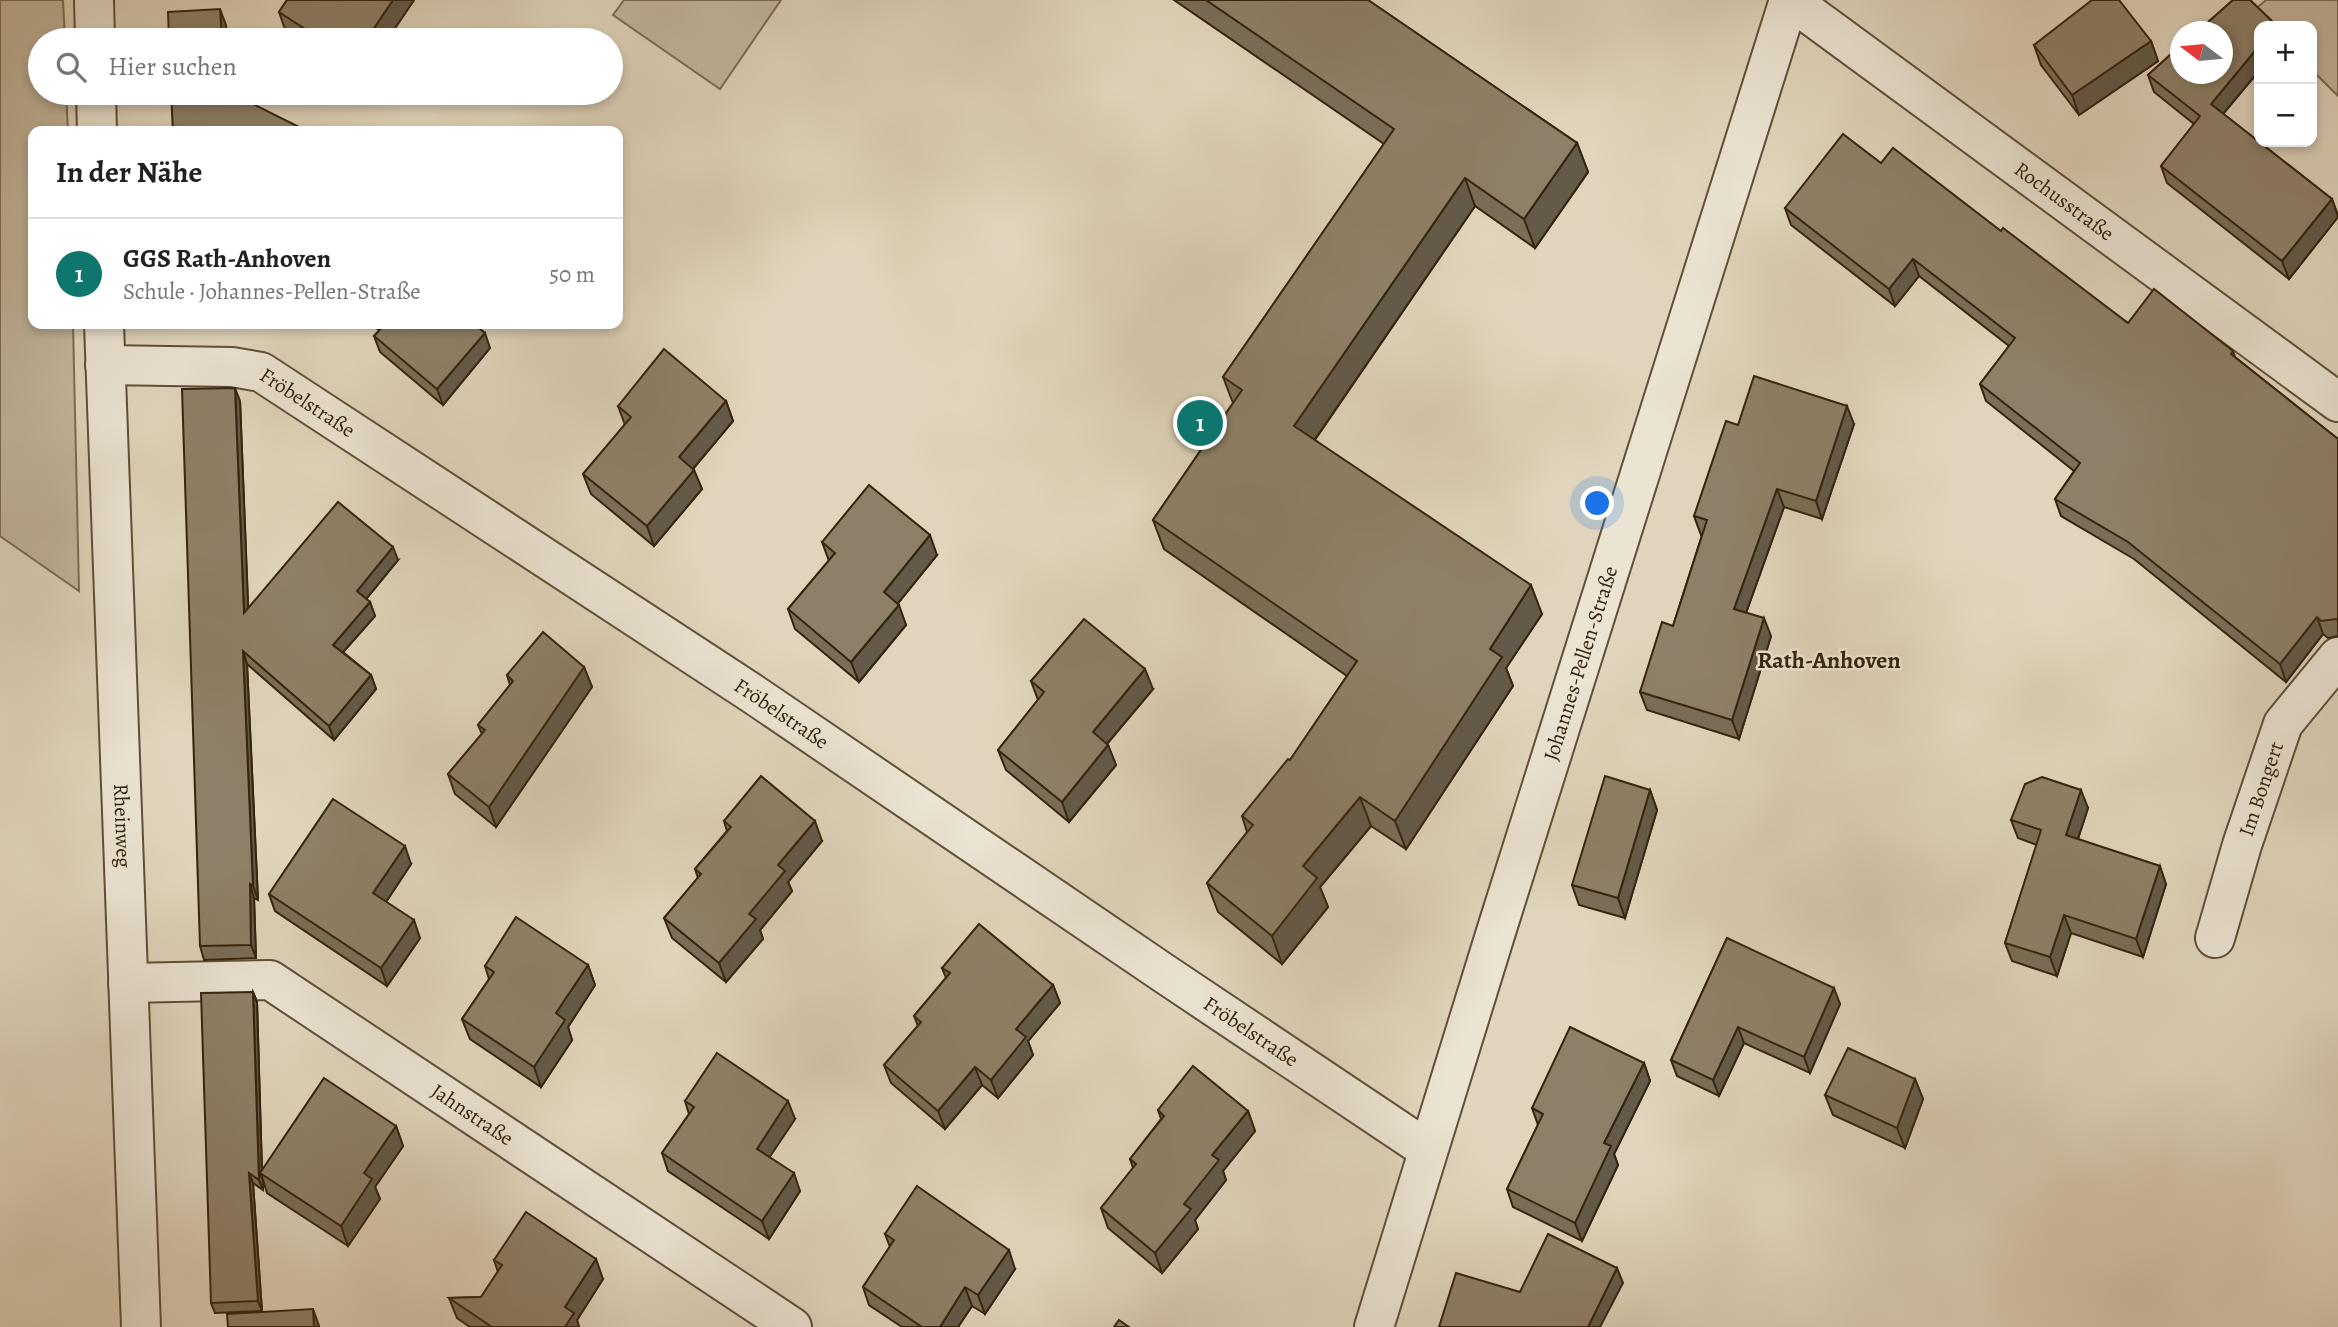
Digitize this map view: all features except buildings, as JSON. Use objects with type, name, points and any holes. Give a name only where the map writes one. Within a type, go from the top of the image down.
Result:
[{"type":"street","points":[[94,0],[94,28]]},
{"type":"street","name":"Rochusstraße","points":[[1790,0],[2338,402]]},
{"type":"street","name":"Johannes-Pellen-Straße","points":[[1374,1327],[1790,0]]},
{"type":"street","points":[[96,105],[97,126]]},
{"type":"street","name":"Rheinweg","points":[[104,329],[141,1327]]},
{"type":"street","name":"Fröbelstraße","points":[[105,365],[232,367],[261,372],[753,694],[1428,1150]]},
{"type":"street","name":"Im Bongert","points":[[2214,938],[2283,724],[2338,657]]},
{"type":"street","name":"Jahnstraße","points":[[128,983],[270,980],[792,1327]]},
{"type":"shaded area","points":[[0,0],[63,0],[64,28],[28,28],[28,105],[67,105],[68,126],[28,126],[28,329],[73,329],[79,591],[0,536]]},
{"type":"shaded area","points":[[624,0],[781,0],[720,89],[613,15]]},
{"type":"shaded area","points":[[2266,0],[2338,0],[2338,96],[2317,75],[2317,21],[2262,21],[2252,12]]},
{"type":"place","name":"GGS Rath-Anhoven","points":[[1200,423]]},
{"type":"district","name":"Rath-Anhoven","points":[[1829,660]]}]
